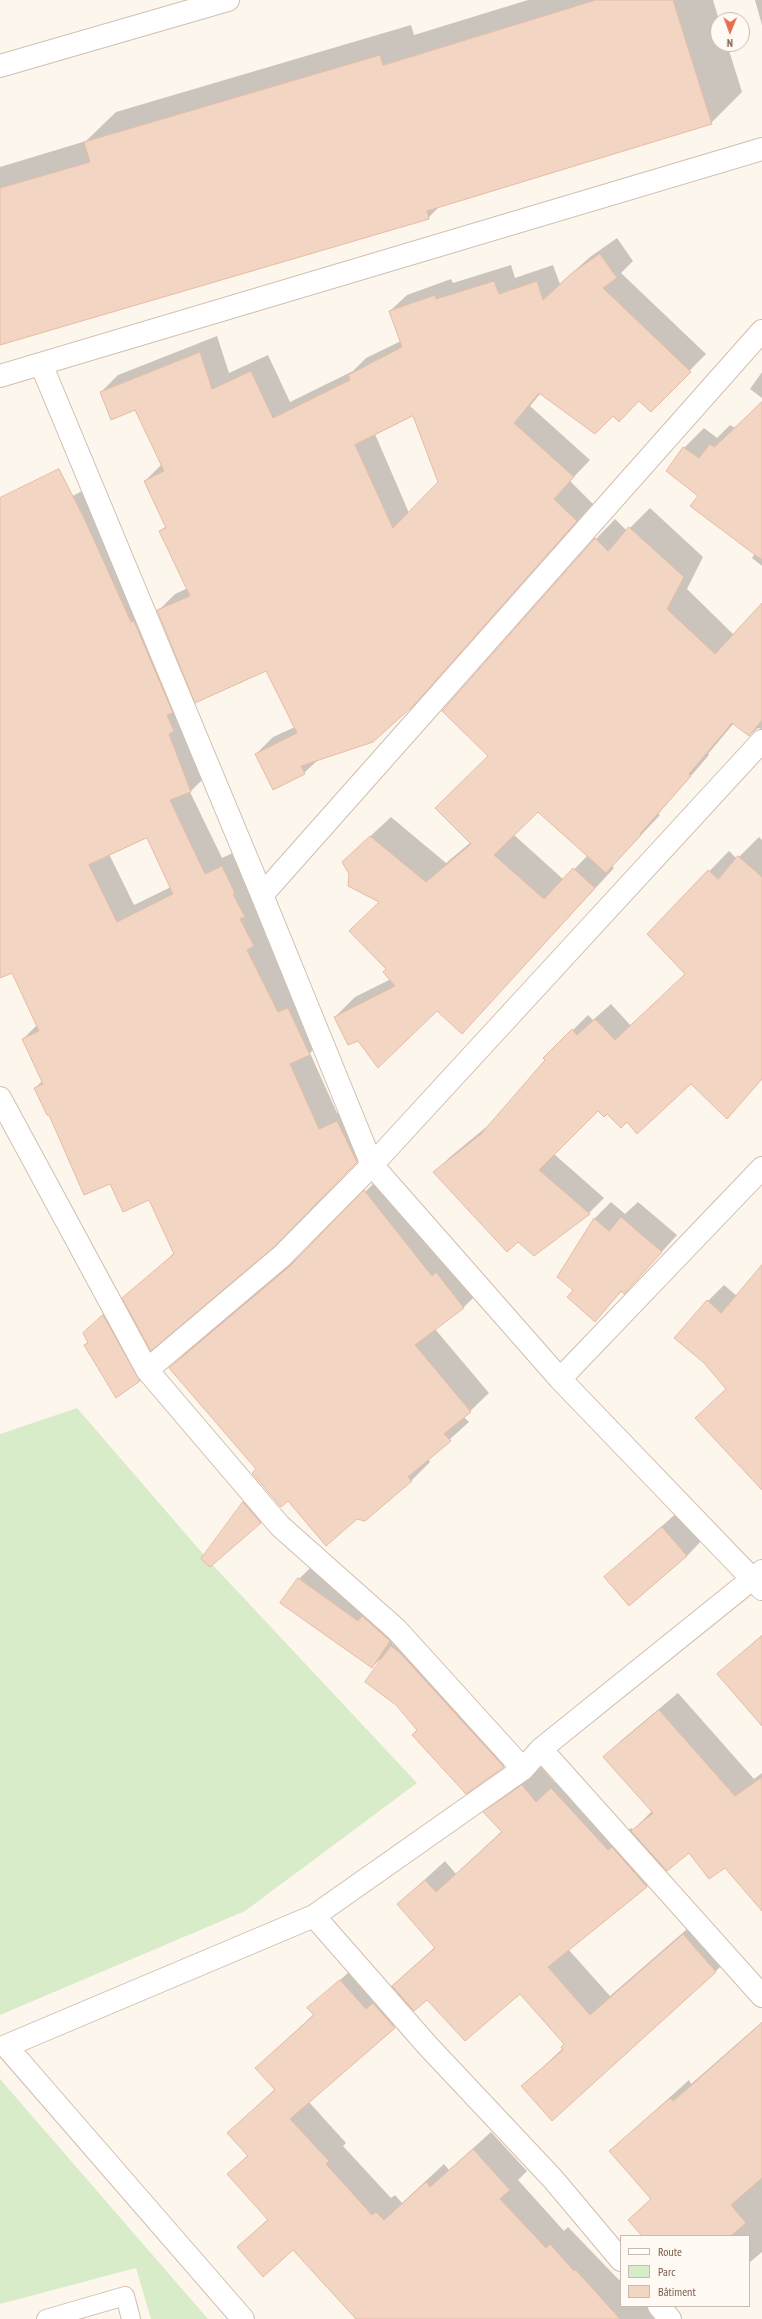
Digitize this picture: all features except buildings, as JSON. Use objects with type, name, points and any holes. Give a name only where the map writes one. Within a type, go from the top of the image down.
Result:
[{"type":"street","points":[[0,66],[228,0]]},
{"type":"street","points":[[0,376],[762,150]]},
{"type":"street","points":[[262,895],[762,331]]},
{"type":"street","points":[[41,364],[262,895],[372,1165],[560,1379],[759,1580],[541,1749],[523,1769],[314,1916],[6,2046],[243,2319]]},
{"type":"street","points":[[147,1370],[282,1256],[372,1165],[762,741]]},
{"type":"street","points":[[0,1098],[147,1370],[280,1526],[397,1630],[523,1769]]},
{"type":"street","points":[[560,1379],[762,1168]]},
{"type":"street","points":[[541,1749],[762,1996]]},
{"type":"street","points":[[314,1916],[427,2045],[553,2179],[620,2259]]},
{"type":"street","points":[[660,2307],[670,2319]]},
{"type":"lane","points":[[46,2319],[125,2296],[131,2319]]},
{"type":"green space","points":[[77,1408],[210,1562],[417,1783],[245,1911],[0,2015],[0,1434]]},
{"type":"green space","points":[[0,2079],[208,2319],[151,2319],[136,2268],[0,2304]]}]
